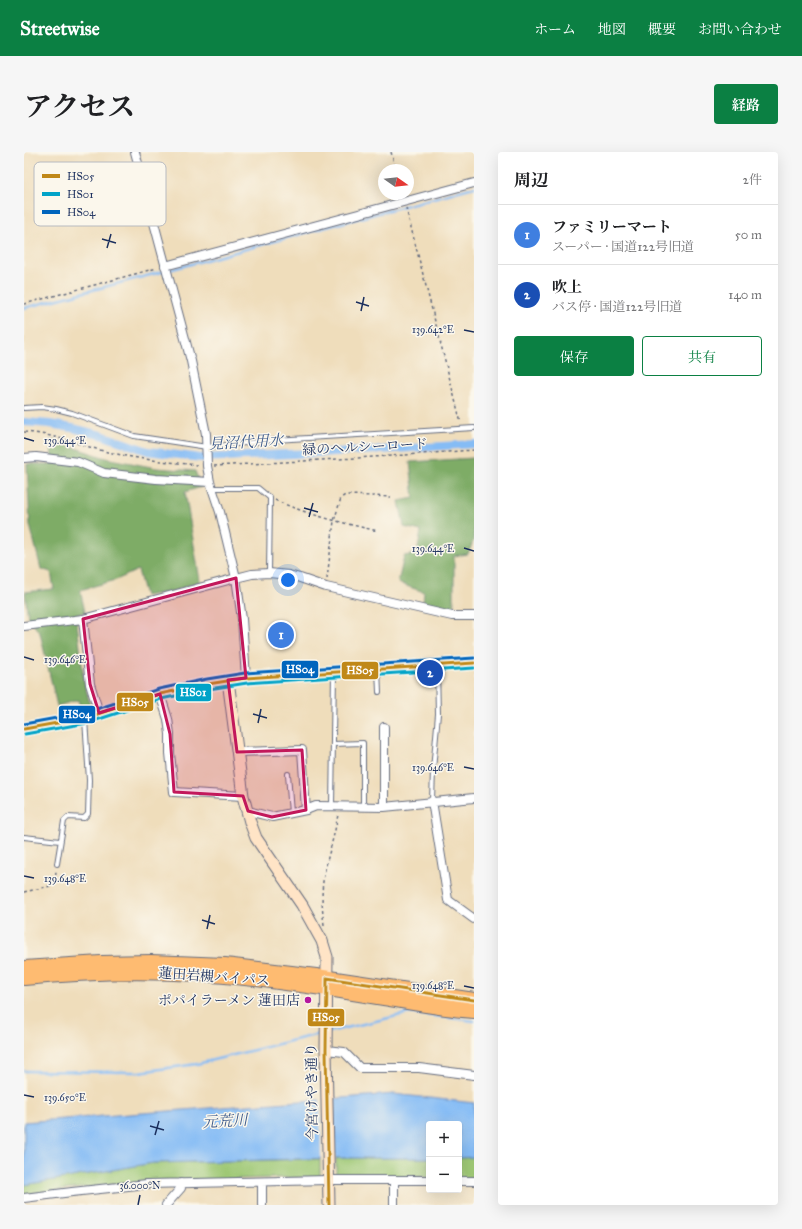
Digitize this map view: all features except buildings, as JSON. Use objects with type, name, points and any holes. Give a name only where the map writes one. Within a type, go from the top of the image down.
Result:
[{"type":"highway","name":"蓮田岩槻バイパス","points":[[24,968],[101,963],[186,963],[265,969],[429,1006],[474,1011]]},
{"type":"highway","name":"蓮田岩槻バイパス","points":[[24,978],[102,973],[186,974],[327,984],[474,1000]]},
{"type":"street","points":[[134,152],[137,162]]},
{"type":"street","points":[[165,266],[474,183]]},
{"type":"street","points":[[154,226],[192,361],[206,434],[211,485],[220,512],[236,578],[242,619],[246,678]]},
{"type":"street","points":[[24,458],[36,457],[78,462],[104,473],[211,485]]},
{"type":"street","points":[[24,626],[83,619],[252,574],[269,573],[300,578],[326,587],[452,616],[474,616]]},
{"type":"street","points":[[83,619],[90,684],[99,713]]},
{"type":"street","points":[[24,729],[85,718],[160,694],[228,680],[474,663]]},
{"type":"street","name":"今宮けやき通り","points":[[228,680],[243,796],[256,838],[302,905],[322,941],[327,957],[326,1053],[329,1205]]},
{"type":"street","points":[[160,694],[168,719],[174,792],[243,796]]},
{"type":"street","points":[[384,727],[384,807]]},
{"type":"street","points":[[237,752],[302,750],[306,810]]},
{"type":"street","points":[[248,811],[272,817],[291,814],[316,806],[384,807],[474,798]]},
{"type":"street","points":[[432,801],[448,900],[474,919]]},
{"type":"street","points":[[326,1053],[344,1052],[360,1068],[419,1068],[474,1075]]},
{"type":"street","points":[[24,1198],[133,1185],[262,1182],[329,1177],[426,1180]]},
{"type":"street","points":[[394,1180],[394,1205]]},
{"type":"street","points":[[462,1181],[474,1181]]},
{"type":"street","points":[[262,1182],[262,1205]]},
{"type":"street","points":[[166,1205],[181,1188],[181,1183]]},
{"type":"lane","points":[[24,408],[42,407],[56,409],[87,418],[134,436],[207,448],[276,440],[474,428]]},
{"type":"lane","points":[[211,485],[258,488],[270,498],[269,573]]},
{"type":"lane","points":[[432,801],[438,714],[437,666]]},
{"type":"lane","points":[[378,669],[379,692]]},
{"type":"lane","points":[[334,672],[333,744],[336,806]]},
{"type":"lane","points":[[57,864],[64,821],[68,817],[84,818],[88,814],[89,780],[85,718]]},
{"type":"lane","points":[[333,744],[363,743],[363,807]]},
{"type":"lane","points":[[288,774],[291,814]]},
{"type":"lane","points":[[24,837],[60,841]]},
{"type":"path","points":[[391,152],[394,164]]},
{"type":"path","points":[[405,202],[462,429]]},
{"type":"path","points":[[24,304],[165,266]]},
{"type":"path","points":[[24,432],[43,434],[117,454],[197,465]]},
{"type":"path","name":"緑のヘルシーロード","points":[[208,465],[391,456],[474,450]]},
{"type":"path","points":[[326,587],[334,521],[340,498],[345,495],[391,497]]},
{"type":"path","points":[[270,498],[291,507],[334,521],[378,532]]},
{"type":"path","points":[[322,941],[325,932],[322,905],[324,875],[336,829],[336,806]]},
{"type":"path","points":[[24,892],[55,885],[57,864]]},
{"type":"highlighted area","points":[[236,578],[246,678],[228,680],[237,752],[302,750],[306,810],[272,817],[248,811],[243,796],[174,792],[170,734],[160,694],[99,713],[90,684],[83,619]]},
{"type":"green space","points":[[51,440],[106,458],[156,468],[195,471],[201,487],[185,492],[200,581],[174,591],[145,596],[138,570],[116,580],[80,590],[85,612],[76,615],[84,681],[91,709],[82,712],[78,700],[57,706],[40,633],[28,618],[25,592],[54,589],[51,572],[41,569],[30,525],[27,464],[52,464]]},
{"type":"green space","points":[[474,458],[474,539],[468,554],[454,556],[454,612],[423,603],[424,592],[398,583],[404,556],[417,554],[421,531],[404,527],[399,501],[414,498],[410,462]]},
{"type":"green space","points":[[474,1157],[474,1179],[462,1179],[462,1158]]},
{"type":"green space","points":[[336,1158],[426,1158],[426,1177],[336,1177]]},
{"type":"green space","points":[[320,1159],[320,1177],[146,1181],[24,1194],[24,1185],[153,1163]]},
{"type":"water","name":"元荒川","points":[[394,1094],[474,1103],[474,1157],[462,1158],[462,1121],[426,1121],[426,1158],[336,1158],[153,1163],[24,1185],[24,1122]]},
{"type":"pier","points":[[334,1096],[335,1160],[321,1161],[320,1097]]},
{"type":"waterway","points":[[24,308],[474,187]]},
{"type":"waterway","name":"見沼代用水","points":[[24,422],[50,424],[72,428],[101,435],[148,451],[201,458],[474,444]]},
{"type":"waterway","points":[[329,1032],[410,1013],[474,1021]]},
{"type":"waterway","points":[[24,1071],[139,1072],[197,1064],[323,1033]]},
{"type":"transit line","name":"HS04","points":[[24,724],[84,713],[159,689],[245,673],[474,658]]},
{"type":"transit line","name":"HS05","points":[[24,729],[85,718],[160,694],[246,678],[474,663]]},
{"type":"transit line","name":"HS01","points":[[25,734],[87,723],[161,699],[247,683],[474,668]]},
{"type":"transit line","name":"HS05","points":[[329,1205],[326,1050],[327,978],[474,1000]]},
{"type":"place","name":"ファミリーマート","points":[[281,635]]},
{"type":"place","name":"吹上","points":[[430,673]]},
{"type":"place","name":"ポパイラーメン 蓮田店","points":[[308,1000]]}]
